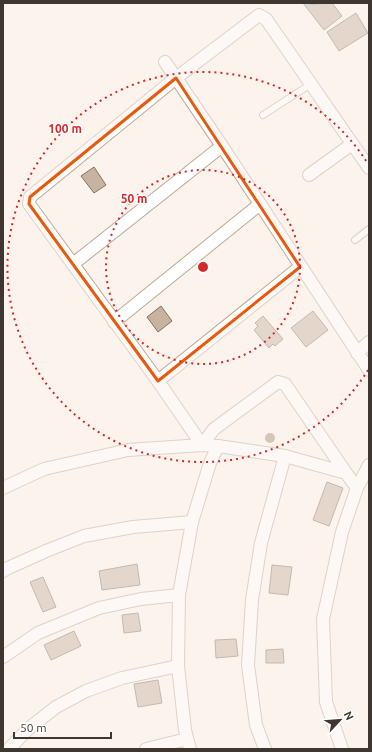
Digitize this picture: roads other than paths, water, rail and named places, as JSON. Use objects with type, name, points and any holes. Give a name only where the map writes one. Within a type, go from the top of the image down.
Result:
[{"type":"street","points":[[202,445],[158,381],[29,204],[30,197],[176,78],[259,15],[266,19],[369,168]]},
{"type":"street","points":[[164,62],[222,146],[369,370]]},
{"type":"street","points":[[309,175],[352,144]]},
{"type":"street","points":[[73,264],[222,146]]},
{"type":"street","points":[[114,322],[260,204]]},
{"type":"street","points":[[158,381],[300,266]]},
{"type":"street","points":[[357,353],[369,342]]},
{"type":"street","points":[[202,445],[214,429],[278,382],[286,384],[357,488]]},
{"type":"street","points":[[3,488],[44,468],[128,450],[202,445],[286,456],[346,473]]},
{"type":"street","points":[[146,749],[188,744],[184,730],[178,666],[179,595],[192,522],[210,464],[218,446]]},
{"type":"street","points":[[265,749],[256,725],[248,665],[252,600],[261,543],[286,456]]},
{"type":"street","points":[[342,749],[326,702],[323,619],[342,532],[357,488],[369,465]]},
{"type":"street","points":[[3,571],[46,551],[84,536],[133,527],[192,522]]},
{"type":"street","points":[[3,657],[38,633],[98,608],[141,599],[179,595]]},
{"type":"street","points":[[9,749],[28,729],[56,707],[86,690],[122,678],[178,666]]},
{"type":"lane","points":[[264,115],[311,84]]},
{"type":"lane","points":[[355,240],[369,229]]}]
